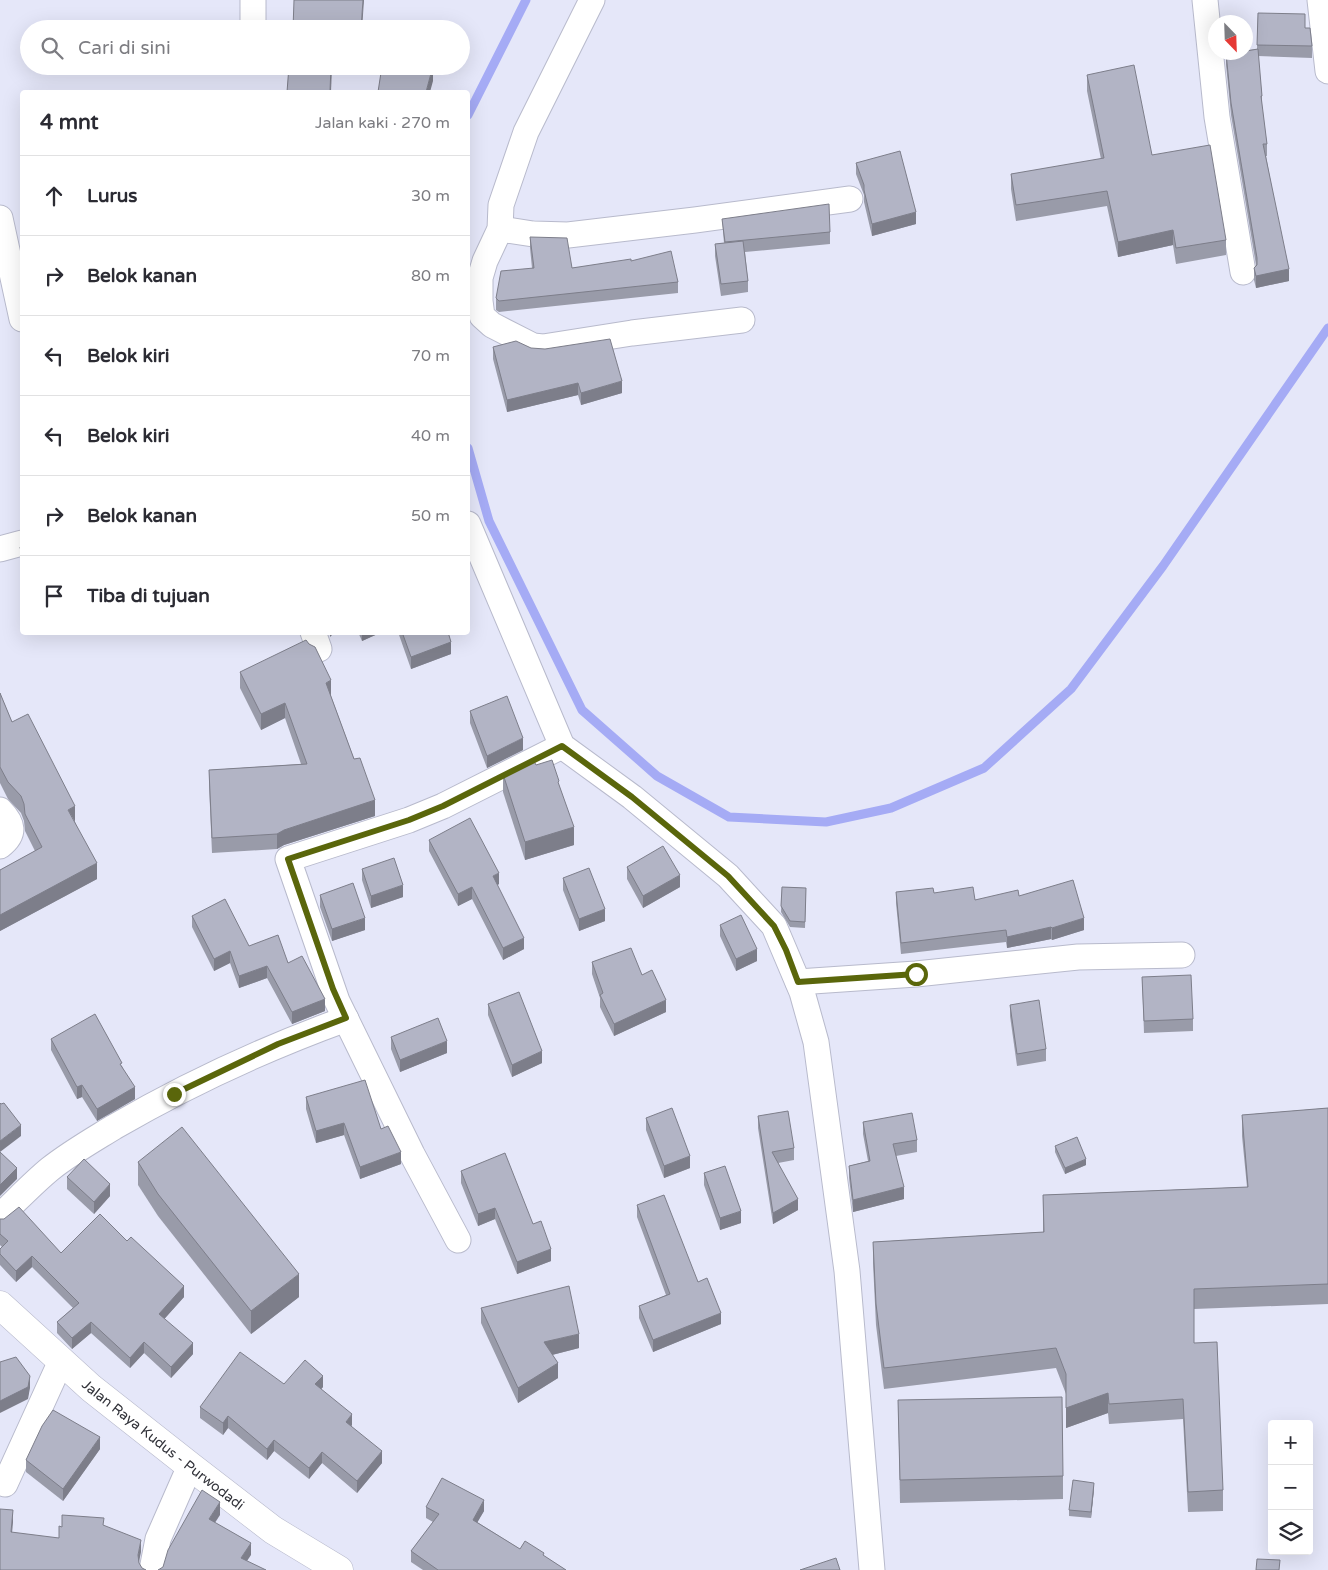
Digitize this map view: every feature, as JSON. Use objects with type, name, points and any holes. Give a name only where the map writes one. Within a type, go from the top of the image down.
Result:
[{"type":"main road","name":"Jalan Raya Kudus - Purwodadi","points":[[0,1305],[91,1388],[190,1466],[273,1530],[339,1570]]},
{"type":"street","points":[[253,0],[253,20]]},
{"type":"street","points":[[592,0],[526,132],[501,206],[500,229],[485,261],[480,278],[482,316],[492,325],[533,346],[543,347],[632,333],[742,320]]},
{"type":"street","points":[[1206,0],[1218,117],[1243,272]]},
{"type":"street","points":[[1320,0],[1328,71]]},
{"type":"street","points":[[500,229],[534,234],[568,235],[850,199]]},
{"type":"street","points":[[0,218],[20,310]]},
{"type":"street","points":[[470,529],[562,746],[632,797],[728,876],[774,926],[786,950],[809,1012],[816,1042],[844,1244],[872,1570]]},
{"type":"street","points":[[0,549],[20,544]]},
{"type":"street","points":[[458,1240],[412,1154],[333,989],[288,859],[409,820],[443,806],[562,746]]},
{"type":"street","points":[[0,810],[11,828],[11,834],[7,841],[0,846]]},
{"type":"street","points":[[798,982],[916,974],[1078,957],[1182,954]]},
{"type":"street","points":[[0,1216],[50,1168],[136,1115],[174,1094],[278,1044],[346,1018]]},
{"type":"street","points":[[5,1484],[61,1362]]},
{"type":"street","points":[[152,1570],[158,1539],[190,1466]]},
{"type":"building","points":[[294,0],[363,0],[362,20],[293,20]]},
{"type":"building","points":[[1258,13],[1305,14],[1305,28],[1310,28],[1312,46],[1257,45]]},
{"type":"building","points":[[1258,49],[1267,144],[1263,144],[1289,269],[1256,276],[1254,268],[1257,265],[1257,258],[1231,103],[1227,60],[1253,60],[1253,50]]},
{"type":"building","points":[[1134,65],[1152,155],[1210,145],[1226,240],[1176,248],[1173,230],[1118,242],[1107,191],[1016,205],[1011,174],[1104,158],[1087,75]]},
{"type":"building","points":[[288,75],[331,75],[330,90],[287,90]]},
{"type":"building","points":[[381,75],[431,75],[427,90],[378,90]]},
{"type":"building","points":[[900,151],[916,212],[872,224],[864,185],[856,163]]},
{"type":"building","points":[[829,204],[830,232],[725,242],[722,219]]},
{"type":"building","points":[[530,237],[567,238],[572,268],[631,259],[631,261],[671,251],[678,282],[499,301],[496,298],[501,271],[534,268]]},
{"type":"building","points":[[743,241],[748,281],[721,284],[715,244]]},
{"type":"building","points":[[610,339],[622,381],[581,393],[578,383],[507,400],[493,347],[516,341],[531,348],[545,349]]},
{"type":"building","points":[[403,635],[449,635],[451,642],[411,657]]},
{"type":"building","points":[[306,640],[315,647],[331,680],[326,683],[354,759],[360,758],[375,800],[277,834],[212,838],[209,770],[307,764],[285,703],[261,714],[240,672]]},
{"type":"building","points":[[0,693],[12,722],[28,714],[75,806],[68,810],[97,863],[0,915],[0,870],[42,847],[25,814],[21,796],[8,782],[0,767]]},
{"type":"building","points":[[507,696],[523,738],[487,756],[470,711]]},
{"type":"building","points":[[533,759],[536,765],[552,760],[574,827],[525,842],[503,774]]},
{"type":"building","points":[[470,818],[499,873],[493,876],[524,938],[503,948],[472,887],[458,894],[429,840]]},
{"type":"building","points":[[663,846],[680,875],[643,896],[627,867]]},
{"type":"building","points":[[394,858],[403,885],[371,896],[362,869]]},
{"type":"building","points":[[589,868],[605,909],[579,919],[563,878]]},
{"type":"building","points":[[1073,880],[1084,918],[1052,928],[1007,937],[1006,930],[901,943],[896,892],[933,888],[934,893],[973,887],[975,900],[1018,890],[1019,896]]},
{"type":"building","points":[[353,883],[365,918],[332,929],[320,895]]},
{"type":"building","points":[[782,887],[806,888],[805,922],[790,921],[781,906]]},
{"type":"building","points":[[225,899],[249,946],[278,935],[288,963],[302,956],[325,999],[292,1012],[267,966],[239,976],[230,951],[214,959],[192,916]]},
{"type":"building","points":[[741,915],[757,949],[736,959],[720,925]]},
{"type":"building","points":[[631,948],[642,975],[652,970],[666,1000],[614,1024],[600,995],[603,993],[592,962]]},
{"type":"building","points":[[1191,975],[1193,1019],[1144,1021],[1142,977]]},
{"type":"building","points":[[519,992],[542,1051],[512,1065],[488,1004]]},
{"type":"building","points":[[1039,1000],[1046,1049],[1017,1054],[1010,1005]]},
{"type":"building","points":[[95,1014],[122,1063],[120,1064],[135,1087],[97,1109],[82,1085],[77,1087],[51,1039]]},
{"type":"building","points":[[438,1018],[447,1041],[400,1060],[391,1037]]},
{"type":"building","points":[[365,1080],[381,1129],[388,1126],[401,1152],[360,1167],[344,1123],[316,1131],[306,1097]]},
{"type":"building","points":[[0,1103],[4,1103],[21,1125],[0,1141]]},
{"type":"building","points":[[672,1108],[690,1156],[664,1166],[646,1118]]},
{"type":"building","points":[[1328,1108],[1328,1284],[1194,1289],[1194,1343],[1217,1342],[1223,1490],[1188,1492],[1183,1399],[1109,1404],[1108,1393],[1066,1408],[1066,1374],[1056,1348],[884,1368],[876,1304],[873,1242],[1044,1232],[1043,1195],[1248,1187],[1242,1115]]},
{"type":"building","points":[[788,1111],[794,1148],[772,1152],[798,1199],[773,1213],[758,1116]]},
{"type":"building","points":[[912,1113],[917,1140],[893,1144],[904,1187],[853,1200],[849,1166],[870,1161],[863,1122]]},
{"type":"building","points":[[182,1127],[299,1274],[251,1311],[158,1194],[138,1162]]},
{"type":"building","points":[[1077,1137],[1086,1159],[1065,1168],[1055,1146]]},
{"type":"building","points":[[0,1152],[17,1168],[0,1185]]},
{"type":"building","points":[[505,1153],[533,1224],[541,1221],[551,1249],[517,1262],[495,1208],[478,1214],[461,1171]]},
{"type":"building","points":[[84,1159],[110,1184],[94,1202],[67,1177]]},
{"type":"building","points":[[725,1166],[741,1211],[720,1218],[704,1173]]},
{"type":"building","points":[[664,1195],[698,1282],[707,1278],[721,1313],[653,1340],[639,1306],[670,1294],[637,1205]]},
{"type":"building","points":[[19,1207],[61,1253],[100,1214],[127,1241],[131,1237],[184,1286],[159,1314],[193,1343],[171,1367],[144,1342],[130,1358],[91,1322],[72,1338],[57,1322],[79,1303],[32,1256],[16,1271],[0,1254],[0,1249],[8,1241],[0,1234],[0,1219],[4,1219]]},
{"type":"building","points":[[569,1286],[579,1334],[544,1342],[558,1363],[518,1388],[481,1308]]},
{"type":"building","points":[[240,1352],[284,1384],[305,1360],[323,1376],[315,1384],[352,1414],[346,1422],[382,1451],[357,1481],[322,1452],[309,1468],[274,1440],[267,1449],[228,1416],[223,1423],[200,1407]]},
{"type":"building","points":[[16,1357],[30,1376],[28,1387],[0,1401],[0,1362]]},
{"type":"building","points":[[1062,1397],[1063,1476],[900,1480],[898,1400]]},
{"type":"building","points":[[53,1410],[100,1437],[63,1489],[26,1460],[42,1426]]},
{"type":"building","points":[[442,1478],[484,1500],[473,1520],[520,1549],[525,1541],[566,1570],[438,1570],[411,1551],[439,1514],[426,1507]]},
{"type":"building","points":[[1073,1480],[1094,1483],[1091,1512],[1069,1510]]},
{"type":"building","points":[[202,1490],[220,1502],[209,1519],[251,1543],[241,1558],[266,1570],[158,1570],[163,1567],[168,1550]]},
{"type":"building","points":[[0,1509],[13,1510],[11,1532],[59,1538],[59,1526],[62,1527],[62,1515],[104,1518],[103,1525],[141,1540],[138,1555],[139,1563],[146,1570],[0,1570]]},
{"type":"building","points":[[836,1558],[840,1570],[800,1570]]},
{"type":"building","points":[[1257,1559],[1280,1560],[1279,1570],[1256,1570]]},
{"type":"waterway","points":[[470,111],[526,0]]},
{"type":"waterway","points":[[470,455],[489,521],[582,710],[657,776],[729,817],[826,822],[891,808],[984,768],[1071,689],[1163,566],[1328,328]]},
{"type":"route","points":[[174,1094],[278,1044],[346,1018],[337,1002],[299,896],[288,859],[409,820],[443,806],[475,788],[562,746],[632,797],[728,876],[774,926],[786,950],[798,982],[916,974]]}]
